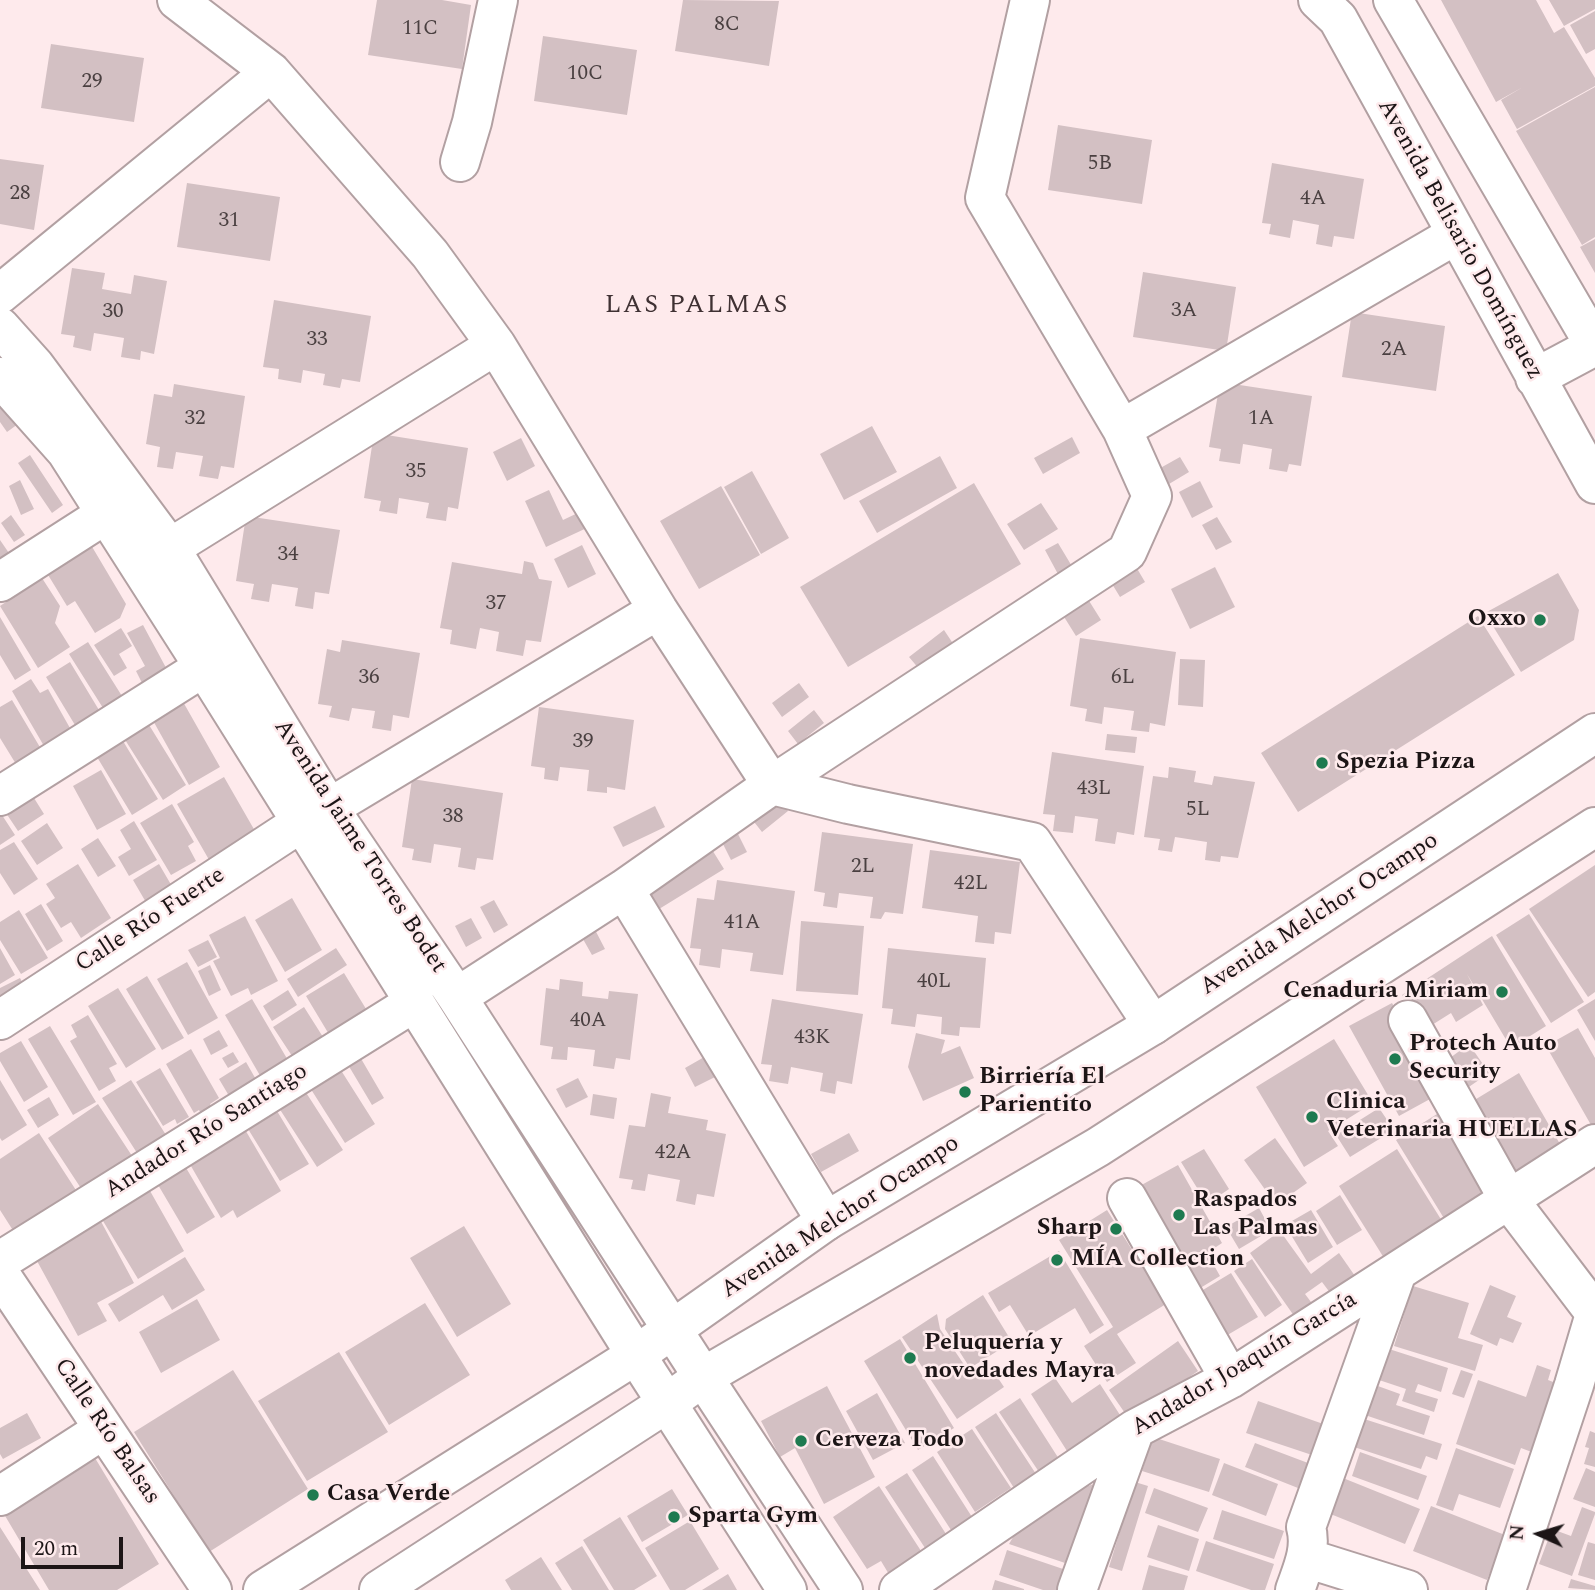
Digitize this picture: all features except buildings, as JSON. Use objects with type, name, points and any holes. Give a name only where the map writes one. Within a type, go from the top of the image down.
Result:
[{"type":"street","points":[[177,0],[271,72],[430,254],[496,345],[658,610],[772,785],[848,804],[1032,842],[1153,1025]]},
{"type":"street","points":[[460,162],[472,122],[498,0]]},
{"type":"street","points":[[457,997],[624,889],[772,785],[1127,552],[1152,496],[1122,429],[985,198],[1030,0]]},
{"type":"street","name":"Avenida Belisario Domínguez","points":[[1318,0],[1338,19],[1595,484]]},
{"type":"street","points":[[1393,0],[1595,346],[1535,378]]},
{"type":"street","points":[[0,294],[271,72]]},
{"type":"street","points":[[1122,429],[1457,234]]},
{"type":"street","name":"Avenida Jaime Torres Bodet","points":[[0,327],[35,366],[170,548],[415,1002],[787,1590]]},
{"type":"street","points":[[170,548],[496,345]]},
{"type":"street","name":"Avenida Jaime Torres Bodet","points":[[0,377],[66,452],[204,667],[457,997],[843,1590]]},
{"type":"street","points":[[0,582],[106,514]]},
{"type":"street","name":"Calle Río Fuerte","points":[[0,1020],[315,815],[658,610]]},
{"type":"street","points":[[0,796],[204,667]]},
{"type":"street","name":"Avenida Melchor Ocampo","points":[[263,1590],[636,1355],[826,1221],[1153,1025],[1595,733]]},
{"type":"street","points":[[379,1590],[703,1377],[1098,1147],[1595,827]]},
{"type":"street","points":[[624,889],[826,1221]]},
{"type":"street","name":"Andador Río Santiago","points":[[0,1261],[415,1002]]},
{"type":"street","points":[[1408,1020],[1509,1200],[1595,1314],[1506,1590]]},
{"type":"street","name":"Andador Joaquín García","points":[[899,1590],[1136,1429],[1230,1379],[1595,1144]]},
{"type":"street","points":[[1127,1198],[1230,1379]]},
{"type":"street","points":[[1397,1272],[1306,1527],[1309,1537],[1301,1574],[1408,1590]]},
{"type":"street","name":"Calle Río Balsas","points":[[0,1274],[212,1590]]},
{"type":"street","points":[[0,1496],[104,1429]]},
{"type":"street","points":[[1077,1590],[1136,1429]]},
{"type":"place","name":"Oxxo","points":[[1540,620]]},
{"type":"place","name":"Spezia Pizza","points":[[1322,763]]},
{"type":"place","name":"Cenaduria Miriam","points":[[1502,992]]},
{"type":"place","name":"Protech Auto Security","points":[[1395,1059]]},
{"type":"place","name":"Birriería El Parientito","points":[[965,1092]]},
{"type":"place","name":"Clinica Veterinaria HUELLAS","points":[[1312,1117]]},
{"type":"place","name":"Raspados Las Palmas","points":[[1179,1215]]},
{"type":"place","name":"Sharp","points":[[1116,1229]]},
{"type":"place","name":"MÍA Collection","points":[[1057,1260]]},
{"type":"place","name":"Peluquería y novedades Mayra","points":[[910,1358]]},
{"type":"place","name":"Cerveza Todo","points":[[801,1441]]},
{"type":"place","name":"Casa Verde","points":[[313,1495]]},
{"type":"place","name":"Sparta Gym","points":[[674,1517]]},
{"type":"district","name":"LAS PALMAS","points":[[697,307]]}]
